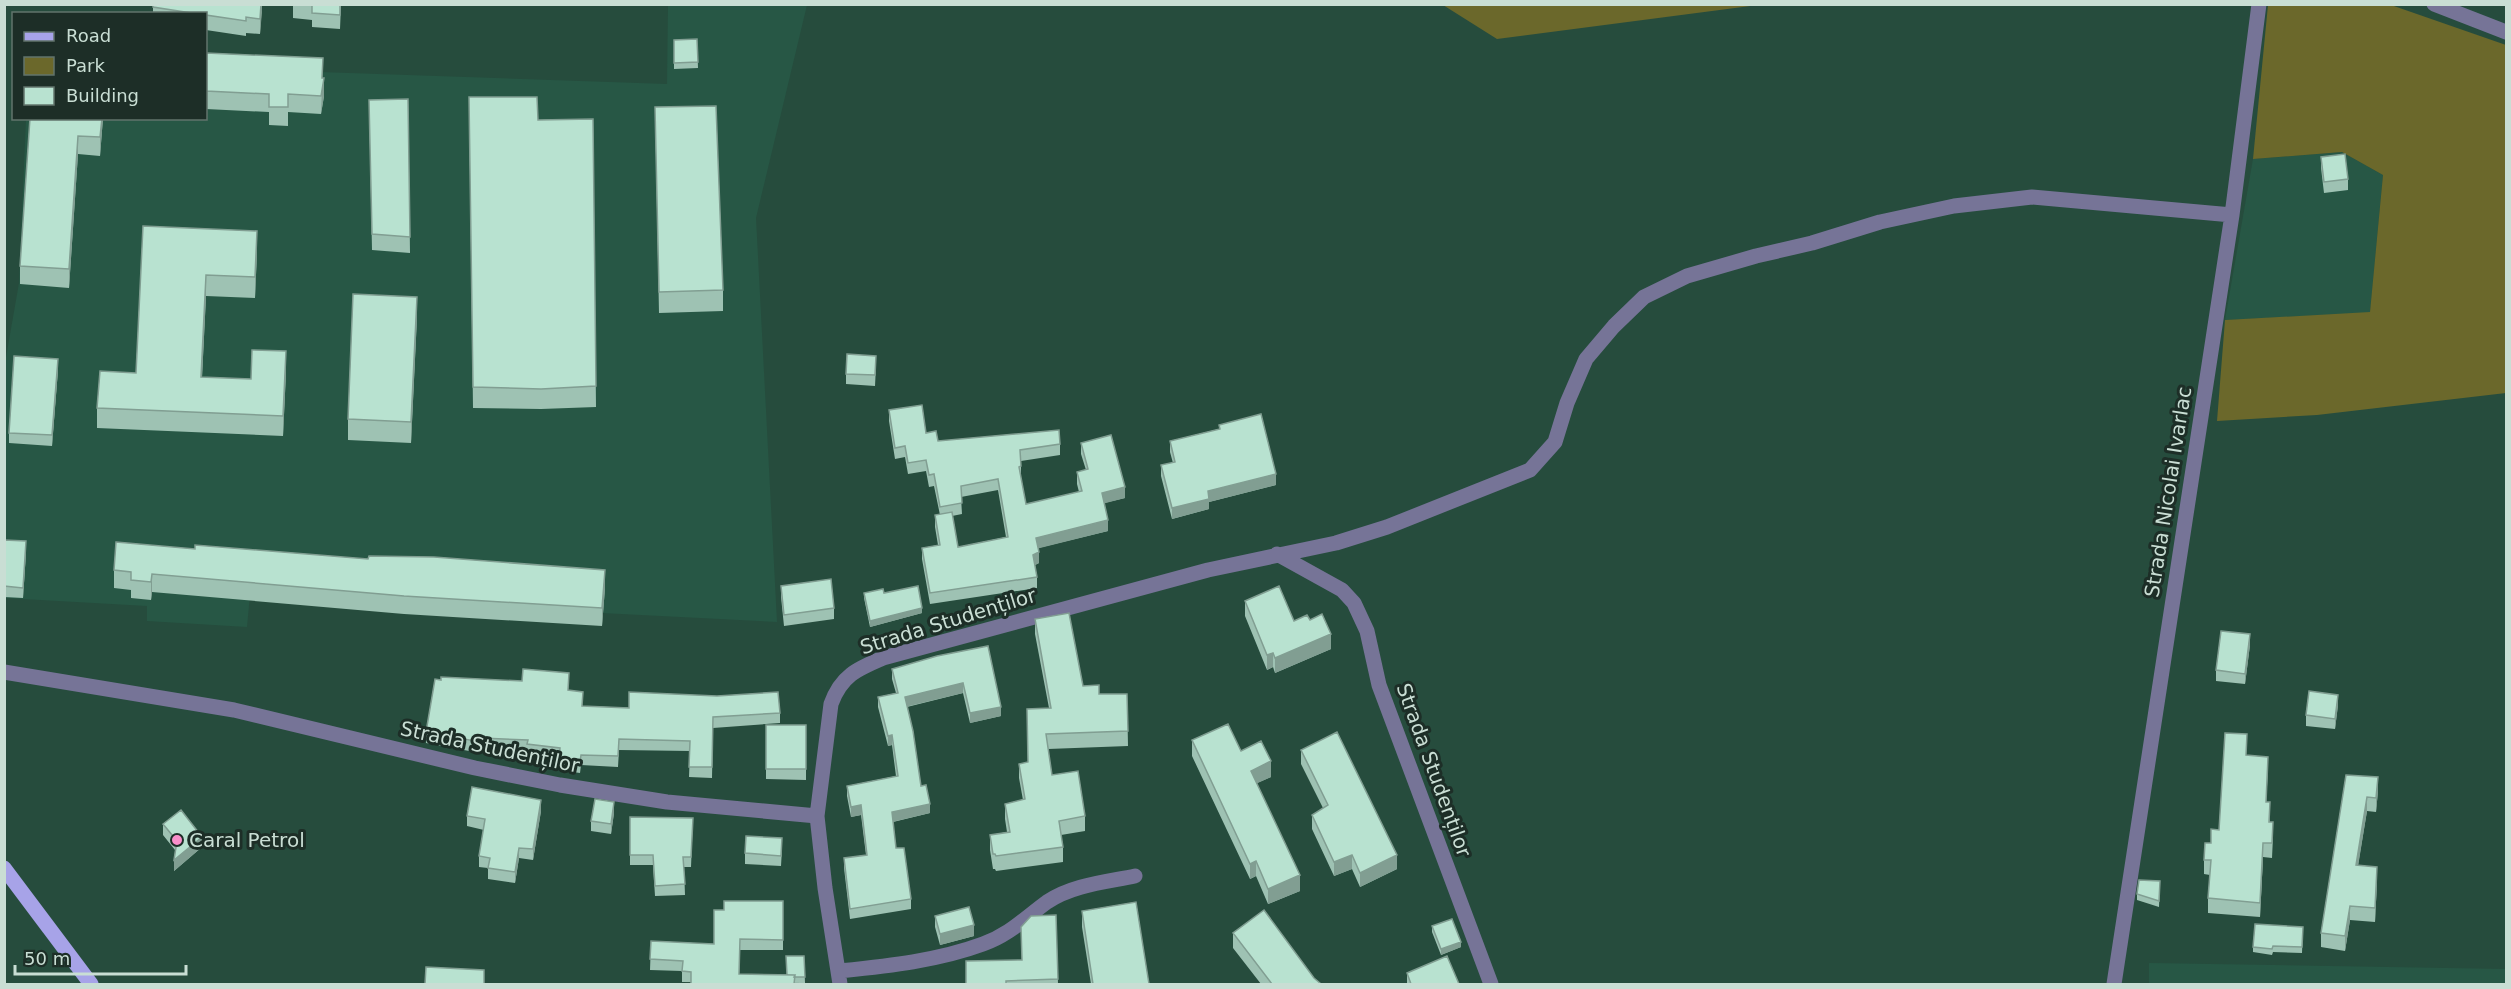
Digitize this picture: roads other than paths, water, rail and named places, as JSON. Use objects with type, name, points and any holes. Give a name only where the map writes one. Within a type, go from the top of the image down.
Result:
[{"type":"main road","points":[[4,868],[91,984]]},
{"type":"street","name":"Strada Nicolai Ivarlac","points":[[2114,984],[2232,215],[2259,4]]},
{"type":"street","points":[[2434,4],[2506,32]]},
{"type":"street","points":[[1277,554],[1336,543],[1530,470],[1555,442],[1567,403],[1586,360],[1614,326],[1644,297],[1687,276],[1812,243],[1880,222],[1954,206],[2021,198],[2032,197],[2232,215]]},
{"type":"street","name":"Strada Studenților","points":[[4,672],[234,710],[475,768],[560,785],[667,802],[817,816],[831,704],[837,688],[846,678],[862,667],[883,658],[1277,554],[1342,590],[1354,603],[1367,631],[1379,685],[1491,984]]},
{"type":"street","points":[[817,816],[839,978],[983,944],[1011,932],[1049,901],[1087,885],[1135,876]]},
{"type":"place","name":"Caral Petrol","points":[[177,840]]}]
